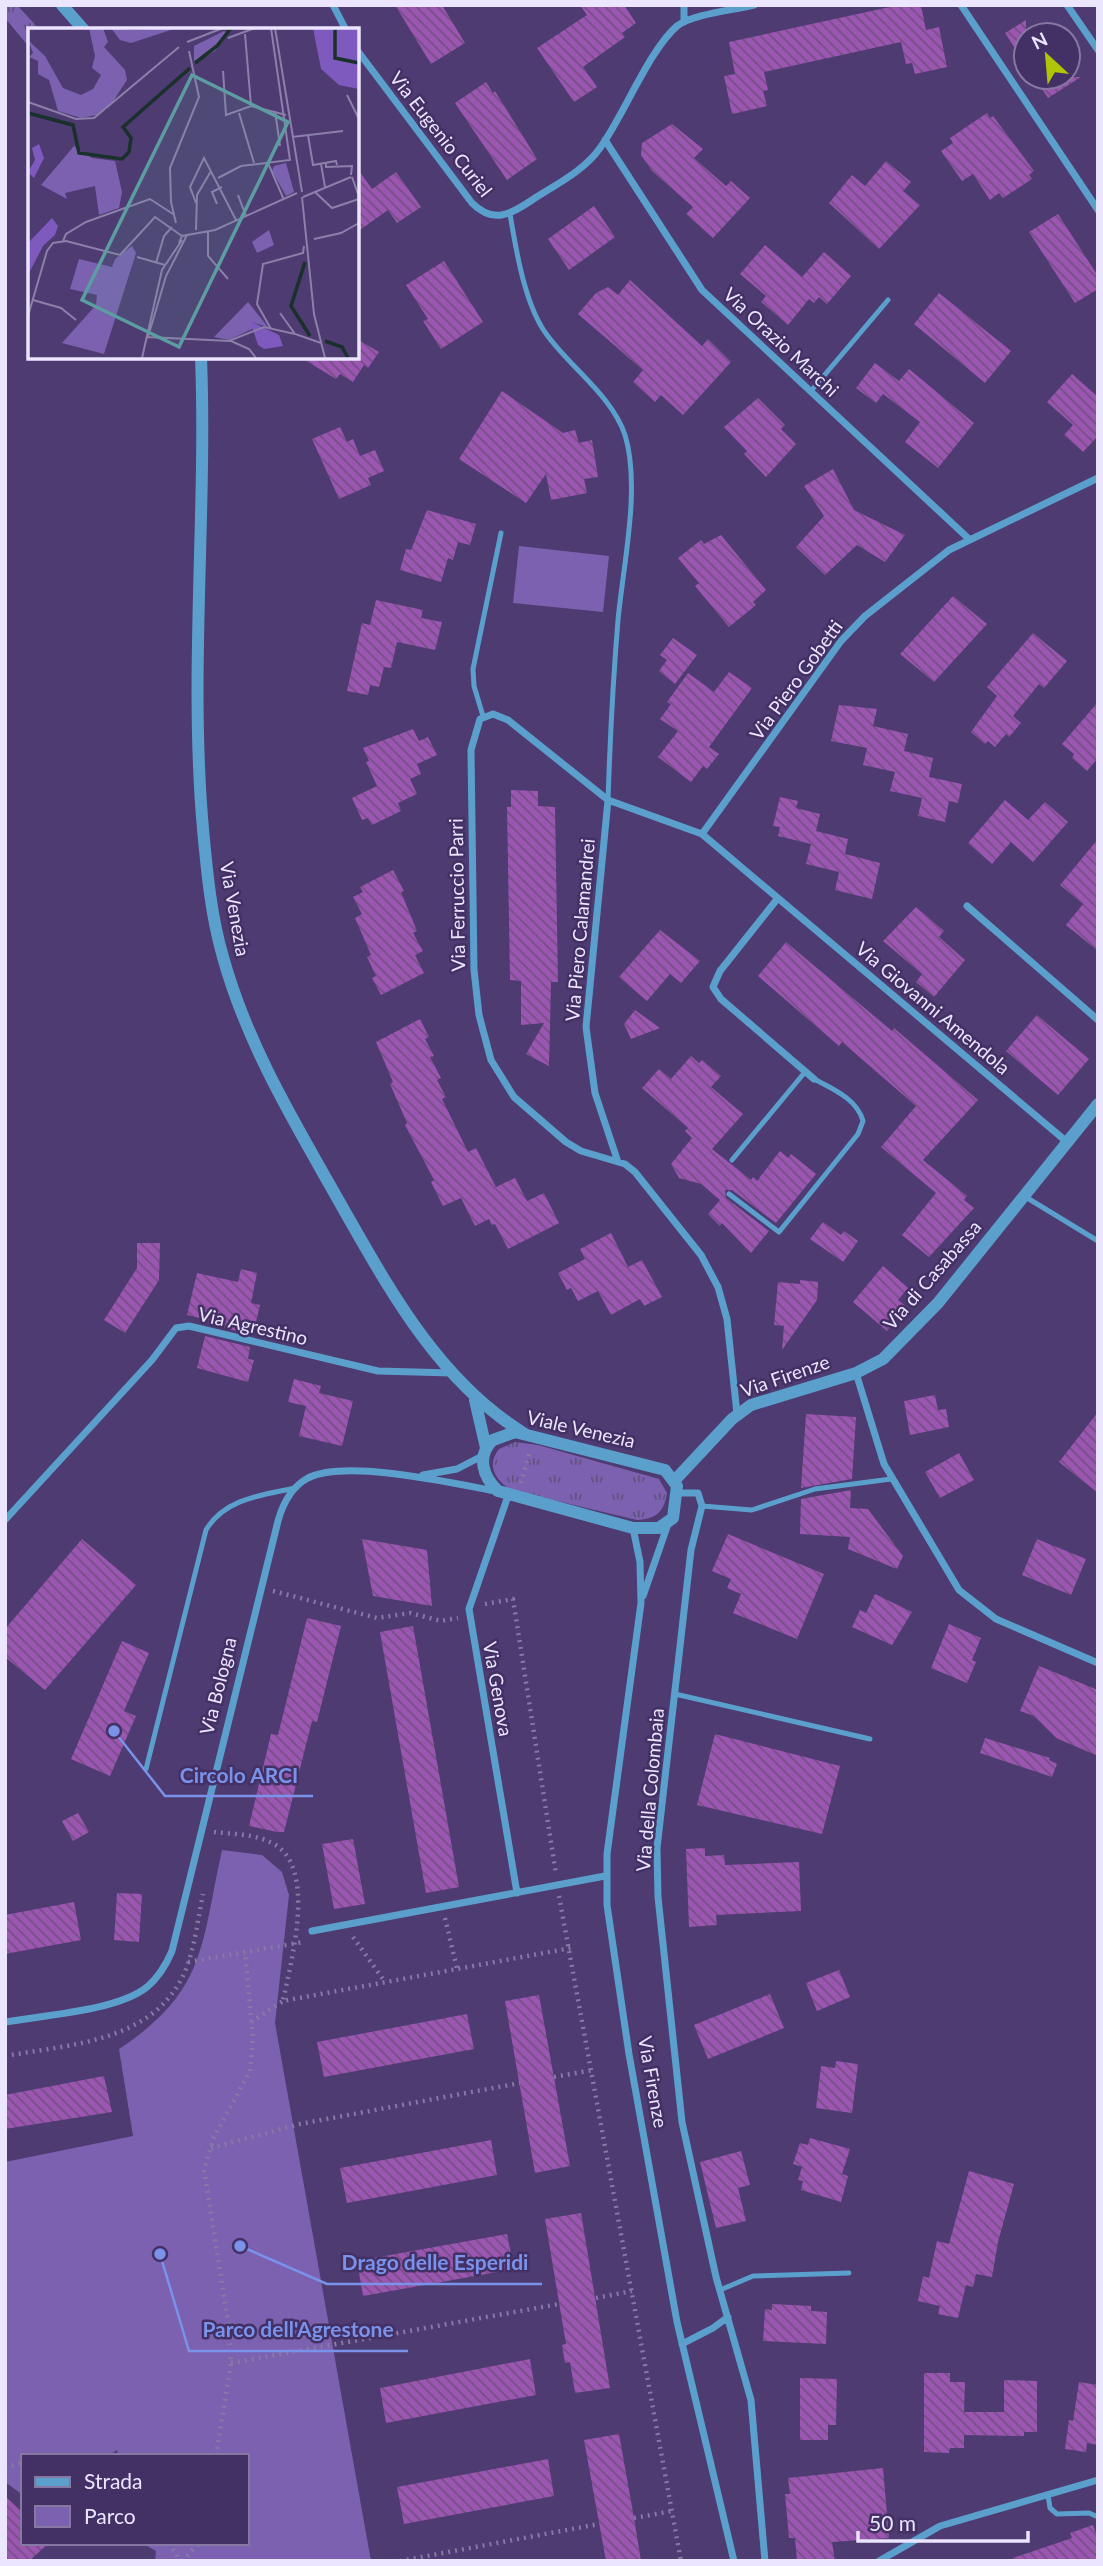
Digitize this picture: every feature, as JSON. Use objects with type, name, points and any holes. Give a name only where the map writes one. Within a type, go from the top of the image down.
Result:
[{"type":"street","points":[[62,5],[82,28]]},
{"type":"street","points":[[333,5],[345,28]]},
{"type":"street","points":[[684,5],[684,22]]},
{"type":"street","points":[[510,214],[585,164],[605,140],[674,30],[684,22],[754,5]]},
{"type":"street","points":[[961,5],[1098,210]]},
{"type":"street","points":[[1067,5],[1098,50]]},
{"type":"street","name":"Via Eugenio Curiel","points":[[359,53],[472,203],[488,216],[510,214]]},
{"type":"street","name":"Via Orazio Marchi","points":[[605,140],[696,283],[969,539]]},
{"type":"street","name":"Via Venezia","points":[[201,359],[202,494],[197,721],[206,857],[223,957],[248,1031],[288,1111],[379,1272],[418,1329],[475,1399],[528,1438]]},
{"type":"street","name":"Via Piero Gobetti","points":[[702,834],[853,627],[937,558],[969,539],[1098,478]]},
{"type":"street","points":[[484,716],[498,715],[508,720],[608,800],[702,834]]},
{"type":"street","name":"Via Ferruccio Parri","points":[[484,716],[474,729],[471,763],[474,970],[486,1047],[501,1078],[530,1113],[572,1147],[618,1162]]},
{"type":"street","name":"Via Piero Calamandrei","points":[[608,800],[586,1027],[592,1080],[618,1162]]},
{"type":"street","name":"Via Giovanni Amendola","points":[[702,834],[1067,1142]]},
{"type":"street","points":[[778,898],[720,971],[713,987],[721,999],[814,1079]]},
{"type":"street","points":[[967,905],[1098,1020]]},
{"type":"street","name":"Via di Casabassa","points":[[856,1373],[877,1364],[915,1329],[1098,1104]]},
{"type":"street","points":[[618,1162],[641,1178],[713,1274],[725,1311],[737,1414]]},
{"type":"street","name":"Via Agrestino","points":[[5,1520],[152,1360],[176,1328],[189,1326],[378,1371],[452,1373]]},
{"type":"street","points":[[856,1373],[872,1432],[891,1479],[952,1580],[968,1600],[996,1619],[1098,1663]]},
{"type":"street","name":"Via Firenze","points":[[641,1603],[675,1513],[676,1487],[737,1414],[760,1402],[856,1373]]},
{"type":"street","name":"Via Venezia","points":[[475,1399],[485,1451]]},
{"type":"street","name":"Viale Venezia","points":[[485,1451],[501,1435],[528,1438],[657,1467],[676,1487]]},
{"type":"street","points":[[412,1476],[457,1469],[485,1451]]},
{"type":"street","points":[[485,1451],[486,1476],[508,1493]]},
{"type":"street","points":[[295,1488],[327,1472],[412,1476],[508,1493],[633,1528],[659,1528],[669,1523]]},
{"type":"street","points":[[676,1487],[698,1493],[702,1506]]},
{"type":"street","name":"Via Bologna","points":[[5,2022],[124,1999],[148,1986],[165,1966],[172,1951],[197,1855],[281,1512],[295,1488]]},
{"type":"street","name":"Via Genova","points":[[508,1493],[469,1609],[517,1893]]},
{"type":"street","name":"Via della Colombaia","points":[[702,1506],[691,1550],[657,1849],[657,1897],[682,2122],[720,2290],[755,2423],[765,2561]]},
{"type":"street","name":"Via Firenze","points":[[633,1528],[640,1562],[641,1603],[605,1876],[610,1936],[628,2054],[682,2344],[734,2561]]},
{"type":"street","points":[[312,1931],[605,1876]]},
{"type":"street","points":[[682,2344],[705,2333],[728,2316]]},
{"type":"street","points":[[879,2561],[940,2526],[1098,2480]]},
{"type":"lane","points":[[510,214],[515,245],[537,319],[547,337],[614,415],[628,447],[630,489],[612,687],[608,800]]},
{"type":"lane","points":[[811,391],[888,300]]},
{"type":"lane","points":[[484,716],[474,686],[473,669],[501,533]]},
{"type":"lane","points":[[732,1160],[805,1072]]},
{"type":"lane","points":[[729,1194],[779,1232],[859,1134],[863,1121],[855,1106],[814,1079]]},
{"type":"lane","points":[[1024,1196],[1098,1241]]},
{"type":"lane","points":[[702,1506],[752,1510],[814,1489],[891,1479]]},
{"type":"lane","points":[[146,1769],[206,1530],[216,1516],[230,1506],[295,1488]]},
{"type":"lane","points":[[675,1694],[870,1739]]},
{"type":"lane","points":[[720,2290],[753,2276],[849,2273]]},
{"type":"lane","points":[[1048,2495],[1053,2512],[1061,2515],[1089,2513],[1098,2517]]},
{"type":"path","points":[[508,1493],[528,1438]]},
{"type":"path","points":[[262,1588],[377,1618],[410,1613],[441,1621],[470,1616]]},
{"type":"path","points":[[484,1604],[513,1599],[557,1885],[681,2561]]},
{"type":"path","points":[[445,1917],[457,1969]]},
{"type":"path","points":[[351,1934],[385,1982]]},
{"type":"path","points":[[216,2454],[231,2363],[228,2322],[204,2177],[210,2148],[247,2079],[253,2048],[245,1952]]},
{"type":"path","points":[[251,2022],[283,2001]]},
{"type":"path","points":[[554,2077],[593,2070]]},
{"type":"path","points":[[210,2148],[300,2124],[520,2083]]},
{"type":"path","points":[[596,2298],[632,2291]]},
{"type":"path","points":[[231,2363],[559,2304]]},
{"type":"path","points":[[634,2518],[672,2511]]},
{"type":"path","points":[[400,2561],[599,2524]]},
{"type":"path","points":[[170,2545],[181,2561],[197,2545]]},
{"type":"green space","points":[[5,5],[17,5],[38,28],[28,28],[28,46],[5,18]]},
{"type":"green space","points":[[519,546],[609,556],[603,612],[513,603]]},
{"type":"green space","points":[[515,1442],[538,1445],[659,1479],[667,1493],[664,1505],[654,1516],[637,1520],[511,1490],[497,1477],[493,1461],[499,1449]]},
{"type":"green space","points":[[222,1850],[262,1855],[282,1872],[289,1895],[275,2023],[371,2561],[155,2561],[156,2551],[146,2545],[248,2545],[248,2454],[118,2454],[117,2450],[111,2454],[21,2454],[21,2494],[5,2482],[5,2162],[133,2136],[119,2049],[148,2028],[169,2007],[185,1985],[196,1963]]},
{"type":"building","points":[[395,5],[442,5],[465,43],[431,64]]},
{"type":"building","points":[[580,5],[624,5],[636,23],[622,33],[625,37],[583,67],[597,87],[574,102],[537,48],[587,15]]},
{"type":"building","points":[[899,5],[921,5],[926,30],[939,27],[947,67],[915,74],[912,63],[906,64],[901,42],[764,72],[768,90],[763,91],[767,106],[732,114],[724,76],[735,74],[729,42]]},
{"type":"building","points":[[1012,29],[1012,44],[1005,33]]},
{"type":"building","points":[[486,82],[493,93],[495,91],[537,159],[507,180],[455,103]]},
{"type":"building","points":[[1043,91],[1059,91],[1048,98]]},
{"type":"building","points":[[987,113],[990,118],[993,116],[1034,171],[1029,175],[1032,179],[1003,198],[999,193],[990,200],[973,174],[962,181],[941,151],[953,143],[950,138]]},
{"type":"building","points":[[672,124],[703,149],[694,158],[726,186],[731,181],[750,198],[713,238],[686,214],[693,207],[652,171],[641,155],[642,143]]},
{"type":"building","points":[[886,161],[911,182],[903,191],[920,205],[879,249],[829,203],[852,175],[865,186]]},
{"type":"building","points":[[359,171],[372,189],[396,172],[421,207],[397,223],[388,210],[359,231]]},
{"type":"building","points":[[594,206],[615,237],[569,270],[548,239]]},
{"type":"building","points":[[1058,214],[1098,276],[1098,289],[1075,303],[1029,232]]},
{"type":"building","points":[[765,245],[802,277],[824,252],[851,276],[827,304],[819,297],[814,303],[809,299],[788,325],[761,302],[766,296],[740,274]]},
{"type":"building","points":[[444,261],[483,322],[441,349],[423,321],[428,319],[406,285]]},
{"type":"building","points":[[630,280],[702,346],[708,339],[731,362],[683,415],[661,395],[655,402],[633,382],[643,370],[578,314],[596,293],[608,287],[618,295]]},
{"type":"building","points":[[939,293],[1011,351],[985,383],[914,324]]},
{"type":"building","points":[[359,340],[379,352],[368,368],[364,365],[353,382],[340,374],[336,379],[303,359],[359,359]]},
{"type":"building","points":[[875,363],[899,381],[909,369],[974,423],[938,468],[905,442],[920,422],[883,394],[876,403],[856,388]]},
{"type":"building","points":[[1072,374],[1098,397],[1098,436],[1083,452],[1064,435],[1073,425],[1047,402]]},
{"type":"building","points":[[502,391],[563,433],[575,430],[579,443],[592,440],[598,477],[584,479],[587,493],[551,500],[546,474],[526,503],[459,459]]},
{"type":"building","points":[[758,398],[785,425],[781,429],[796,444],[766,477],[744,454],[747,451],[724,427]]},
{"type":"building","points":[[340,427],[347,442],[353,439],[360,456],[375,450],[384,471],[368,478],[371,485],[339,499],[312,439]]},
{"type":"building","points":[[833,469],[854,510],[905,535],[885,562],[857,545],[825,575],[796,547],[824,516],[804,486]]},
{"type":"building","points":[[427,510],[476,524],[470,545],[458,542],[453,560],[448,558],[441,582],[400,570],[406,549],[411,550]]},
{"type":"building","points":[[721,535],[766,590],[753,602],[756,605],[729,627],[695,586],[699,583],[678,558],[701,540],[704,544]]},
{"type":"building","points":[[953,596],[987,624],[934,682],[900,654]]},
{"type":"building","points":[[376,600],[423,610],[421,618],[442,622],[435,650],[397,642],[391,668],[384,667],[379,687],[370,685],[368,695],[347,691],[362,623],[370,625]]},
{"type":"building","points":[[1033,633],[1067,661],[1044,688],[1039,684],[1013,716],[1021,723],[1009,737],[1006,734],[995,747],[988,741],[985,744],[971,732],[997,696],[987,687]]},
{"type":"building","points":[[673,638],[697,655],[675,684],[659,671],[667,660],[660,655]]},
{"type":"building","points":[[729,672],[752,688],[709,747],[719,754],[707,769],[703,766],[691,782],[658,757],[678,731],[660,719],[671,704],[667,702],[688,673],[714,692]]},
{"type":"building","points":[[1098,702],[1098,758],[1087,771],[1072,758],[1074,754],[1062,744]]},
{"type":"building","points":[[839,705],[877,709],[873,726],[908,734],[904,751],[933,758],[929,777],[962,784],[958,803],[949,801],[945,822],[918,816],[922,798],[890,791],[895,772],[863,765],[867,748],[831,741]]},
{"type":"building","points":[[413,729],[419,741],[428,737],[437,755],[417,764],[421,774],[410,779],[417,794],[398,803],[401,811],[372,825],[368,818],[362,820],[352,798],[377,786],[363,748]]},
{"type":"building","points":[[511,790],[538,791],[538,806],[555,807],[558,982],[551,982],[549,1066],[526,1054],[544,1023],[521,1025],[521,981],[510,980],[507,807],[511,807]]},
{"type":"building","points":[[780,797],[798,801],[796,808],[820,814],[816,831],[848,839],[845,854],[880,863],[872,899],[835,890],[839,872],[806,864],[811,844],[778,836],[780,827],[773,826]]},
{"type":"building","points":[[1005,800],[1028,820],[1045,802],[1068,822],[1033,862],[1011,842],[992,864],[968,843]]},
{"type":"building","points":[[1098,839],[1098,951],[1066,925],[1083,904],[1060,885]]},
{"type":"building","points":[[393,870],[404,891],[401,892],[417,931],[413,933],[423,951],[415,955],[424,973],[381,995],[372,978],[376,976],[367,957],[371,955],[355,918],[362,914],[353,897],[363,892],[360,887]]},
{"type":"building","points":[[916,907],[944,931],[939,937],[965,960],[934,997],[916,982],[922,974],[883,941]]},
{"type":"building","points":[[660,930],[700,961],[681,983],[670,974],[647,1001],[619,977]]},
{"type":"building","points":[[786,942],[892,1031],[894,1028],[978,1100],[923,1160],[967,1196],[964,1200],[974,1208],[929,1257],[902,1235],[936,1193],[881,1147],[916,1106],[842,1042],[839,1046],[758,976]]},
{"type":"building","points":[[635,1010],[660,1028],[631,1039],[624,1024]]},
{"type":"building","points":[[1037,1015],[1089,1059],[1058,1095],[1006,1051]]},
{"type":"building","points":[[420,1019],[429,1037],[425,1039],[434,1056],[430,1057],[441,1078],[437,1080],[446,1097],[442,1099],[468,1152],[476,1148],[496,1187],[515,1178],[527,1201],[544,1193],[559,1223],[508,1249],[495,1224],[492,1225],[489,1219],[475,1226],[461,1198],[443,1206],[431,1182],[434,1180],[405,1125],[407,1123],[390,1084],[393,1082],[376,1042]]},
{"type":"building","points":[[691,1056],[699,1063],[702,1060],[721,1076],[711,1087],[743,1114],[712,1149],[751,1180],[753,1177],[757,1181],[780,1151],[788,1158],[791,1154],[816,1174],[776,1223],[732,1190],[725,1190],[726,1198],[769,1231],[751,1253],[722,1223],[720,1226],[708,1214],[720,1200],[701,1184],[679,1178],[671,1164],[692,1138],[685,1131],[688,1128],[642,1088],[659,1069],[671,1079]]},
{"type":"building","points":[[823,1222],[841,1235],[844,1231],[858,1241],[843,1262],[810,1239]]},
{"type":"building","points":[[611,1233],[628,1267],[642,1260],[662,1297],[644,1306],[640,1299],[611,1315],[598,1291],[578,1301],[571,1288],[567,1290],[558,1273],[585,1259],[580,1249]]},
{"type":"building","points":[[137,1243],[160,1243],[159,1280],[125,1333],[104,1320],[137,1268]]},
{"type":"building","points":[[883,1266],[908,1288],[898,1300],[907,1307],[887,1331],[853,1302]]},
{"type":"building","points":[[241,1269],[257,1273],[251,1303],[260,1305],[253,1335],[208,1324],[209,1320],[187,1315],[197,1273],[238,1282]]},
{"type":"building","points":[[800,1280],[818,1282],[817,1300],[782,1350],[784,1326],[774,1325],[778,1282],[800,1284]]},
{"type":"building","points":[[205,1336],[250,1347],[248,1359],[254,1360],[248,1382],[197,1368]]},
{"type":"building","points":[[294,1379],[321,1386],[319,1393],[353,1401],[342,1446],[299,1436],[306,1406],[288,1402]]},
{"type":"building","points":[[935,1395],[938,1410],[946,1409],[949,1427],[910,1435],[904,1401]]},
{"type":"building","points":[[1098,1412],[1098,1493],[1059,1462]]},
{"type":"building","points":[[806,1414],[856,1417],[852,1479],[801,1488]]},
{"type":"building","points":[[959,1453],[974,1480],[940,1498],[925,1472]]},
{"type":"building","points":[[851,1490],[850,1508],[868,1509],[903,1556],[897,1569],[848,1549],[850,1537],[800,1534],[801,1499]]},
{"type":"building","points":[[728,1534],[824,1574],[797,1639],[733,1613],[741,1594],[727,1588],[731,1579],[712,1571]]},
{"type":"building","points":[[82,1539],[136,1585],[45,1690],[5,1657],[5,1629]]},
{"type":"building","points":[[362,1539],[427,1550],[432,1606],[373,1596]]},
{"type":"building","points":[[1037,1539],[1086,1559],[1071,1595],[1022,1575]]},
{"type":"building","points":[[875,1594],[912,1612],[892,1645],[852,1627],[860,1610],[866,1613]]},
{"type":"building","points":[[307,1618],[341,1626],[317,1722],[312,1721],[284,1832],[277,1832],[249,1826],[271,1734],[278,1735]]},
{"type":"building","points":[[949,1624],[981,1638],[972,1660],[976,1662],[967,1683],[931,1668]]},
{"type":"building","points":[[413,1626],[459,1887],[426,1893],[380,1632]]},
{"type":"building","points":[[122,1641],[149,1653],[124,1711],[136,1716],[110,1776],[71,1759]]},
{"type":"building","points":[[1039,1666],[1098,1690],[1098,1756],[1056,1738],[1034,1716],[1020,1711]]},
{"type":"building","points":[[715,1734],[840,1766],[822,1834],[697,1805]]},
{"type":"building","points":[[985,1738],[1050,1758],[1049,1760],[1057,1764],[1052,1777],[980,1753]]},
{"type":"building","points":[[78,1813],[89,1832],[73,1841],[62,1821]]},
{"type":"building","points":[[353,1839],[365,1904],[334,1909],[322,1844]]},
{"type":"building","points":[[705,1848],[705,1856],[724,1855],[725,1865],[799,1862],[801,1911],[716,1915],[717,1925],[689,1927],[686,1849]]},
{"type":"building","points":[[117,1893],[142,1894],[139,1942],[114,1940]]},
{"type":"building","points":[[74,1902],[81,1940],[5,1954],[5,1915]]},
{"type":"building","points":[[839,1970],[850,1997],[817,2011],[806,1983]]},
{"type":"building","points":[[770,1994],[784,2028],[708,2059],[694,2025]]},
{"type":"building","points":[[539,1995],[570,2166],[535,2173],[505,2001]]},
{"type":"building","points":[[467,2014],[474,2049],[324,2077],[317,2042]]},
{"type":"building","points":[[836,2061],[858,2064],[852,2113],[816,2108],[821,2066],[835,2068]]},
{"type":"building","points":[[104,2076],[112,2112],[5,2129],[5,2095]]},
{"type":"building","points":[[810,2138],[850,2149],[842,2174],[848,2176],[841,2202],[801,2190],[803,2181],[798,2180],[802,2167],[793,2164],[800,2143],[808,2145]]},
{"type":"building","points":[[491,2140],[497,2175],[347,2203],[340,2168]]},
{"type":"building","points":[[741,2151],[750,2185],[738,2188],[746,2221],[716,2228],[700,2162]]},
{"type":"building","points":[[969,2171],[1014,2184],[998,2242],[992,2277],[976,2274],[973,2287],[966,2285],[958,2318],[938,2314],[940,2306],[918,2301],[923,2276],[929,2278],[937,2241],[949,2244]]},
{"type":"building","points":[[581,2213],[610,2388],[575,2393],[570,2362],[565,2363],[562,2345],[566,2344],[545,2219]]},
{"type":"building","points":[[507,2234],[514,2269],[363,2296],[357,2261]]},
{"type":"building","points":[[772,2304],[811,2306],[811,2311],[827,2312],[826,2344],[763,2341],[765,2309],[772,2310]]},
{"type":"building","points":[[530,2359],[536,2395],[386,2423],[380,2388]]},
{"type":"building","points":[[924,2373],[950,2373],[950,2382],[965,2382],[964,2412],[1004,2412],[1004,2380],[1037,2381],[1037,2432],[1024,2432],[1024,2436],[964,2435],[964,2448],[950,2448],[949,2453],[924,2452]]},
{"type":"building","points":[[800,2378],[837,2379],[836,2425],[828,2425],[828,2440],[800,2440]]},
{"type":"building","points":[[1079,2382],[1098,2385],[1098,2445],[1087,2443],[1086,2452],[1065,2449],[1069,2420],[1073,2421]]},
{"type":"building","points":[[619,2434],[641,2561],[606,2561],[584,2440]]},
{"type":"building","points":[[548,2459],[554,2496],[404,2524],[397,2487]]},
{"type":"building","points":[[883,2468],[889,2538],[832,2542],[835,2561],[797,2561],[795,2538],[789,2538],[785,2494],[790,2494],[788,2478]]},
{"type":"building","points":[[5,2496],[21,2511],[21,2545],[47,2545],[29,2561],[5,2561]]},
{"type":"building","points":[[1093,2525],[1098,2539],[1098,2561],[1014,2561],[1013,2558],[1072,2538],[1070,2533]]},
{"type":"place","name":"Circolo ARCI","points":[[114,1731]]},
{"type":"place","name":"Drago delle Esperidi","points":[[240,2246]]},
{"type":"place","name":"Parco dell'Agrestone","points":[[160,2254]]}]
